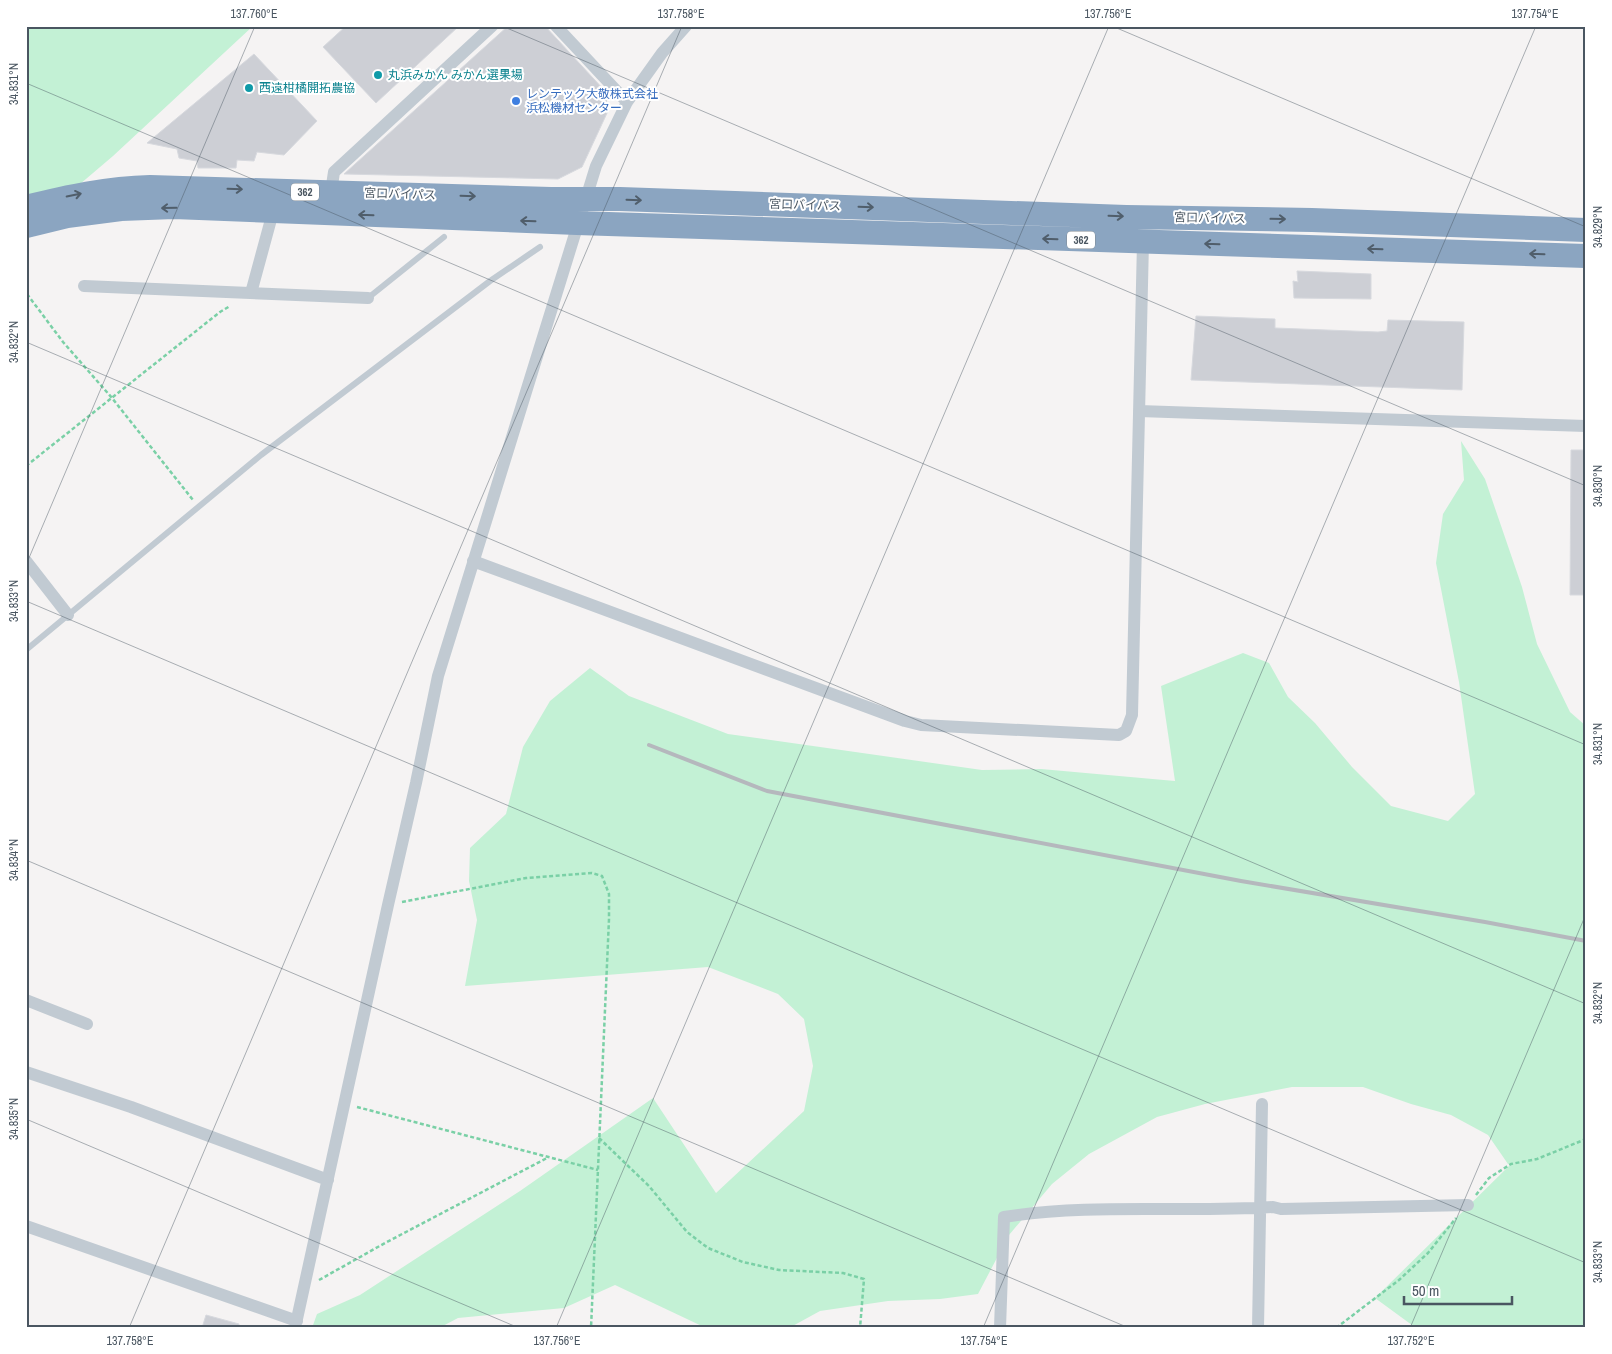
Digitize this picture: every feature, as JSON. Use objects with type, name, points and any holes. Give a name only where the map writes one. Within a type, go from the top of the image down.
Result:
[{"type":"highway","name":"宮口バイパス","points":[[26,207],[76,194],[123,188],[150,187],[918,208],[1126,217],[1322,220],[1586,230]]},
{"type":"highway","name":"宮口バイパス","points":[[26,226],[67,216],[121,209],[174,208],[1586,256]]},
{"type":"street","points":[[331,192],[334,172],[492,26]]},
{"type":"street","points":[[556,26],[627,102]]},
{"type":"street","points":[[26,1226],[296,1324],[438,676],[577,223],[600,158],[627,102],[662,53],[686,26]]},
{"type":"street","points":[[251,293],[273,212]]},
{"type":"street","points":[[473,561],[905,722],[921,725],[1119,735],[1126,731],[1132,715],[1143,242]]},
{"type":"street","points":[[84,286],[368,298]]},
{"type":"street","points":[[1139,411],[1586,426]]},
{"type":"street","points":[[26,561],[68,615]]},
{"type":"street","points":[[26,1000],[86,1024]]},
{"type":"street","points":[[26,1072],[131,1107],[328,1180]]},
{"type":"street","points":[[1258,1328],[1262,1104]]},
{"type":"street","points":[[1000,1328],[1004,1217],[1046,1212],[1468,1205]]},
{"type":"lane","points":[[368,298],[444,238]]},
{"type":"lane","points":[[26,650],[276,444],[490,281],[540,247]]},
{"type":"path","points":[[26,466],[220,312],[251,293]]},
{"type":"path","points":[[27,294],[63,342],[112,398],[199,507]]},
{"type":"path","points":[[388,905],[526,878],[592,873],[602,876],[609,894],[609,918],[592,1328]]},
{"type":"path","points":[[345,1104],[598,1170]]},
{"type":"path","points":[[599,1138],[650,1186],[687,1232],[708,1248],[743,1262],[778,1270],[843,1273],[864,1279],[860,1328]]},
{"type":"path","points":[[1336,1328],[1407,1273],[1428,1253],[1489,1178],[1511,1164],[1536,1159],[1586,1139]]},
{"type":"path","points":[[305,1288],[385,1243],[547,1158]]},
{"type":"green space","points":[[26,26],[253,26],[113,156],[26,230]]},
{"type":"green space","points":[[1461,441],[1485,479],[1522,587],[1537,644],[1570,712],[1586,726],[1586,1328],[1416,1328],[1375,1298],[1511,1164],[1508,1164],[1488,1135],[1451,1115],[1411,1104],[1363,1087],[1292,1087],[1205,1104],[1157,1117],[1089,1154],[1052,1184],[1009,1235],[978,1294],[940,1299],[888,1301],[820,1311],[789,1328],[706,1328],[615,1285],[564,1308],[458,1318],[439,1328],[312,1328],[317,1314],[360,1295],[520,1191],[653,1098],[716,1193],[804,1111],[813,1066],[804,1019],[778,994],[708,967],[465,986],[477,920],[469,881],[470,848],[506,814],[523,747],[550,701],[590,668],[629,696],[728,734],[982,770],[1041,769],[1175,781],[1161,686],[1243,653],[1269,663],[1288,697],[1315,723],[1352,767],[1391,806],[1448,821],[1475,794],[1459,682],[1436,563],[1443,514],[1464,480]]},
{"type":"building","name":"丸浜みかん みかん選果場","points":[[346,26],[459,26],[376,103],[323,47]]},
{"type":"building","name":"レンテック大敬株式会社 浜松機材センター","points":[[508,26],[545,26],[605,91],[608,111],[582,167],[558,179],[344,174]]},
{"type":"building","name":"西遠柑橘開拓農協","points":[[254,54],[317,121],[284,155],[257,152],[254,161],[237,160],[236,168],[198,168],[197,161],[179,158],[177,149],[147,143]]},
{"type":"building","points":[[1297,271],[1371,274],[1371,299],[1294,298],[1293,281],[1298,282]]},
{"type":"building","points":[[1196,316],[1275,319],[1275,328],[1378,332],[1387,331],[1388,320],[1464,322],[1462,390],[1191,380]]},
{"type":"building","points":[[1571,450],[1586,450],[1586,595],[1570,595]]},
{"type":"building","points":[[206,1315],[239,1324],[239,1328],[202,1328]]},
{"type":"railway","points":[[649,745],[767,791],[1241,881],[1586,941]]},
{"type":"place","name":"丸浜みかん みかん選果場","points":[[378,75]]},
{"type":"place","name":"西遠柑橘開拓農協","points":[[249,88]]},
{"type":"place","name":"レンテック大敬株式会社 浜松機材センター","points":[[516,101]]}]
